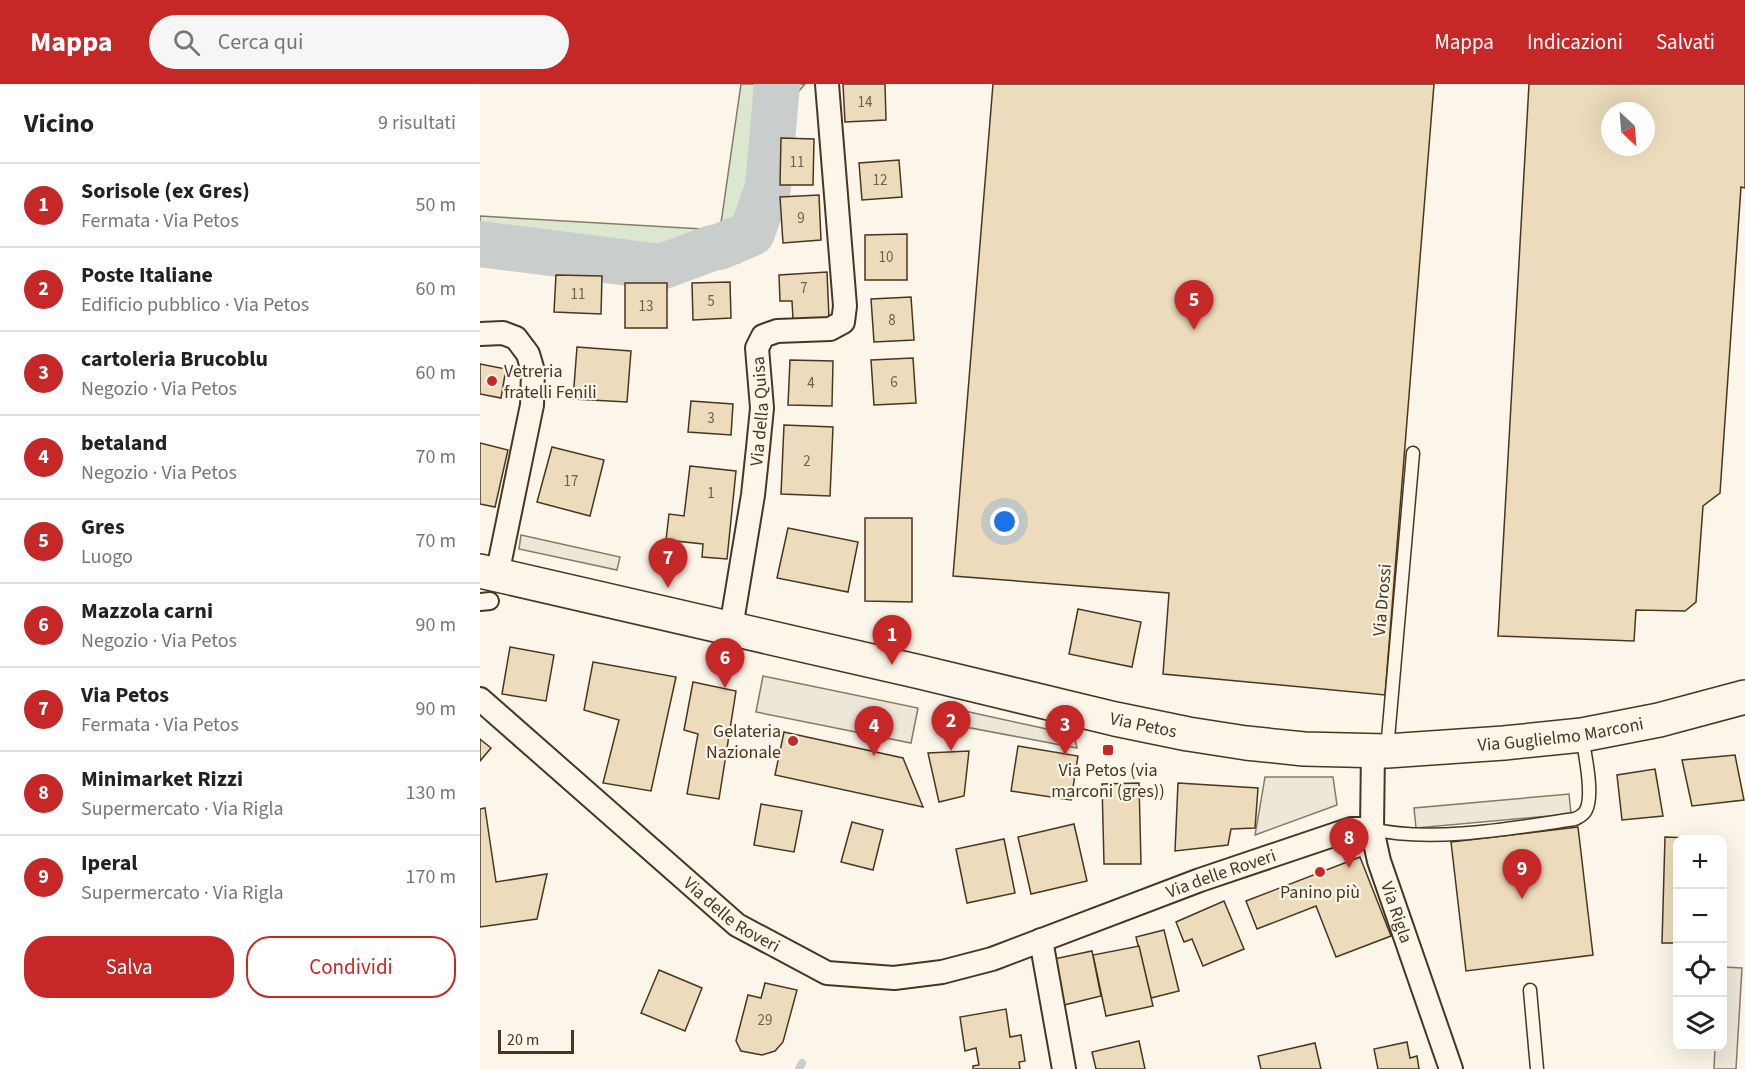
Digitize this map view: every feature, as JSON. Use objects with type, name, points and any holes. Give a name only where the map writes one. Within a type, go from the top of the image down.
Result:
[{"type":"main road","name":"Via Petos","points":[[487,587],[731,628],[1188,734],[1304,749],[1380,751]]},
{"type":"main road","name":"Via Guglielmo Marconi","points":[[1380,751],[1582,735],[1659,720],[1745,697]]},
{"type":"street","name":"Via della Quisa","points":[[731,628],[762,408],[757,348],[762,336],[777,331],[830,329],[843,322],[845,306],[827,84]]},
{"type":"street","name":"Via Petos","points":[[480,334],[503,333],[516,338],[528,354],[533,371],[532,405],[487,587]]},
{"type":"street","name":"Via delle Roveri","points":[[480,699],[737,925],[826,973],[894,978],[942,972],[992,958],[1200,880],[1351,830],[1372,829]]},
{"type":"street","name":"Via Rigla","points":[[1380,751],[1372,829],[1379,861],[1451,1069]]},
{"type":"street","points":[[1041,940],[1064,1069]]},
{"type":"lane","name":"Via Drossi","points":[[1380,751],[1413,453]]},
{"type":"lane","points":[[1372,829],[1414,836],[1480,831],[1575,819],[1586,811],[1588,803],[1582,735]]},
{"type":"lane","points":[[1530,990],[1537,1069]]},
{"type":"green space","points":[[741,84],[805,84],[779,114],[764,223],[739,263],[636,269],[480,248],[480,216],[720,230]]},
{"type":"shaded area","points":[[521,535],[620,557],[617,570],[519,549]]},
{"type":"shaded area","points":[[763,676],[918,708],[911,743],[756,712]]},
{"type":"shaded area","points":[[951,708],[1074,735],[1077,748],[955,725]]},
{"type":"shaded area","points":[[1265,777],[1333,777],[1337,805],[1255,835]]},
{"type":"shaded area","points":[[1569,794],[1571,814],[1416,828],[1414,808]]},
{"type":"shaded area","points":[[1727,967],[1742,968],[1736,1069],[1714,1069],[1715,1051],[1727,1051]]},
{"type":"building","points":[[843,84],[885,84],[886,120],[845,122]]},
{"type":"building","points":[[993,84],[1434,84],[1385,695],[1163,674],[1169,593],[953,576]]},
{"type":"building","points":[[1529,84],[1745,84],[1745,188],[1741,187],[1720,493],[1703,506],[1696,602],[1685,611],[1636,610],[1634,641],[1498,636]]},
{"type":"building","points":[[781,138],[814,139],[813,185],[780,185]]},
{"type":"building","points":[[899,160],[902,197],[862,200],[859,163]]},
{"type":"building","points":[[819,195],[821,240],[783,243],[780,197]]},
{"type":"building","points":[[907,234],[907,280],[865,280],[865,235]]},
{"type":"building","points":[[827,272],[829,318],[793,319],[792,301],[780,301],[779,275]]},
{"type":"building","points":[[556,275],[602,276],[601,314],[554,312]]},
{"type":"building","points":[[730,282],[731,318],[693,320],[692,283]]},
{"type":"building","points":[[625,283],[667,283],[667,328],[625,328]]},
{"type":"building","points":[[911,297],[914,340],[874,342],[871,299]]},
{"type":"building","points":[[577,347],[631,351],[627,402],[573,399]]},
{"type":"building","points":[[913,358],[916,403],[874,405],[871,360]]},
{"type":"building","points":[[790,360],[833,361],[832,406],[788,405]]},
{"type":"building","name":"Vetreria fratelli Fenili","points":[[480,364],[506,369],[501,398],[480,394]]},
{"type":"building","points":[[691,401],[733,404],[731,435],[688,432]]},
{"type":"building","points":[[784,425],[833,427],[830,496],[781,494]]},
{"type":"building","points":[[480,443],[508,450],[495,507],[480,504]]},
{"type":"building","points":[[552,447],[604,460],[590,516],[537,502]]},
{"type":"building","points":[[690,466],[736,471],[727,559],[702,557],[703,544],[666,540],[669,514],[684,516]]},
{"type":"building","points":[[865,518],[912,518],[912,602],[865,601]]},
{"type":"building","points":[[788,528],[858,542],[848,592],[777,578]]},
{"type":"building","points":[[1078,609],[1141,622],[1132,667],[1069,654]]},
{"type":"building","points":[[510,647],[554,655],[546,701],[502,694]]},
{"type":"building","points":[[593,662],[676,677],[651,791],[603,783],[619,720],[584,710]]},
{"type":"building","points":[[693,682],[736,691],[719,799],[687,794],[698,734],[684,730]]},
{"type":"building","points":[[784,732],[903,758],[923,807],[775,775]]},
{"type":"building","points":[[480,739],[491,748],[480,761]]},
{"type":"building","points":[[1018,746],[1078,756],[1071,800],[1011,791]]},
{"type":"building","points":[[969,751],[964,796],[939,802],[928,753]]},
{"type":"building","points":[[1735,755],[1744,800],[1692,806],[1682,760]]},
{"type":"building","points":[[1655,769],[1663,816],[1622,820],[1617,775]]},
{"type":"building","points":[[1139,783],[1141,864],[1104,864],[1102,784]]},
{"type":"building","points":[[1178,783],[1258,788],[1255,828],[1231,829],[1228,845],[1175,851]]},
{"type":"building","points":[[761,804],[802,811],[794,852],[754,845]]},
{"type":"building","points":[[485,808],[496,882],[547,874],[537,919],[480,927],[480,809]]},
{"type":"building","points":[[852,822],[883,830],[873,870],[841,862]]},
{"type":"building","points":[[1074,824],[1087,881],[1031,894],[1018,837]]},
{"type":"building","points":[[1578,827],[1593,955],[1466,971],[1451,842]]},
{"type":"building","points":[[1665,837],[1673,837],[1673,943],[1662,943]]},
{"type":"building","points":[[1004,839],[1015,893],[967,903],[956,849]]},
{"type":"building","points":[[1360,857],[1391,936],[1336,957],[1316,906],[1257,929],[1246,901]]},
{"type":"building","points":[[1224,901],[1244,949],[1203,966],[1192,939],[1184,942],[1176,922]]},
{"type":"building","points":[[1164,930],[1179,991],[1151,998],[1136,937]]},
{"type":"building","points":[[1139,946],[1153,1006],[1106,1016],[1093,955]]},
{"type":"building","points":[[1092,951],[1101,996],[1064,1005],[1054,959]]},
{"type":"building","points":[[659,970],[702,988],[685,1031],[641,1013]]},
{"type":"building","points":[[765,983],[797,990],[783,1042],[775,1051],[762,1055],[741,1051],[736,1041],[748,995],[761,998]]},
{"type":"building","points":[[1006,1009],[1010,1037],[1021,1035],[1025,1061],[1019,1062],[1020,1069],[973,1069],[973,1066],[979,1065],[976,1048],[965,1051],[960,1017]]},
{"type":"building","points":[[1139,1041],[1145,1069],[1096,1069],[1092,1052]]},
{"type":"building","points":[[1407,1042],[1410,1058],[1417,1056],[1419,1069],[1378,1069],[1374,1049]]},
{"type":"building","points":[[1315,1043],[1321,1069],[1261,1069],[1258,1056]]},
{"type":"waterway","points":[[480,244],[661,267],[752,233],[768,187],[777,84]]},
{"type":"waterway","points":[[799,1069],[802,1063]]},
{"type":"place","name":"Gres","points":[[1194,330]]},
{"type":"place","name":"Vetreria fratelli Fenili","points":[[492,381]]},
{"type":"place","name":"Via Petos","points":[[668,588]]},
{"type":"place","name":"Sorisole (ex Gres)","points":[[892,665]]},
{"type":"place","name":"Mazzola carni","points":[[725,688]]},
{"type":"place","name":"Gelateria Nazionale","points":[[793,741]]},
{"type":"place","name":"Via Petos (via marconi (gres))","points":[[1108,750]]},
{"type":"place","name":"Poste Italiane","points":[[951,751]]},
{"type":"place","name":"cartoleria Brucoblu","points":[[1065,755]]},
{"type":"place","name":"betaland","points":[[874,756]]},
{"type":"place","name":"Minimarket Rizzi","points":[[1349,868]]},
{"type":"place","name":"Panino più","points":[[1320,872]]},
{"type":"place","name":"Iperal","points":[[1522,899]]}]
